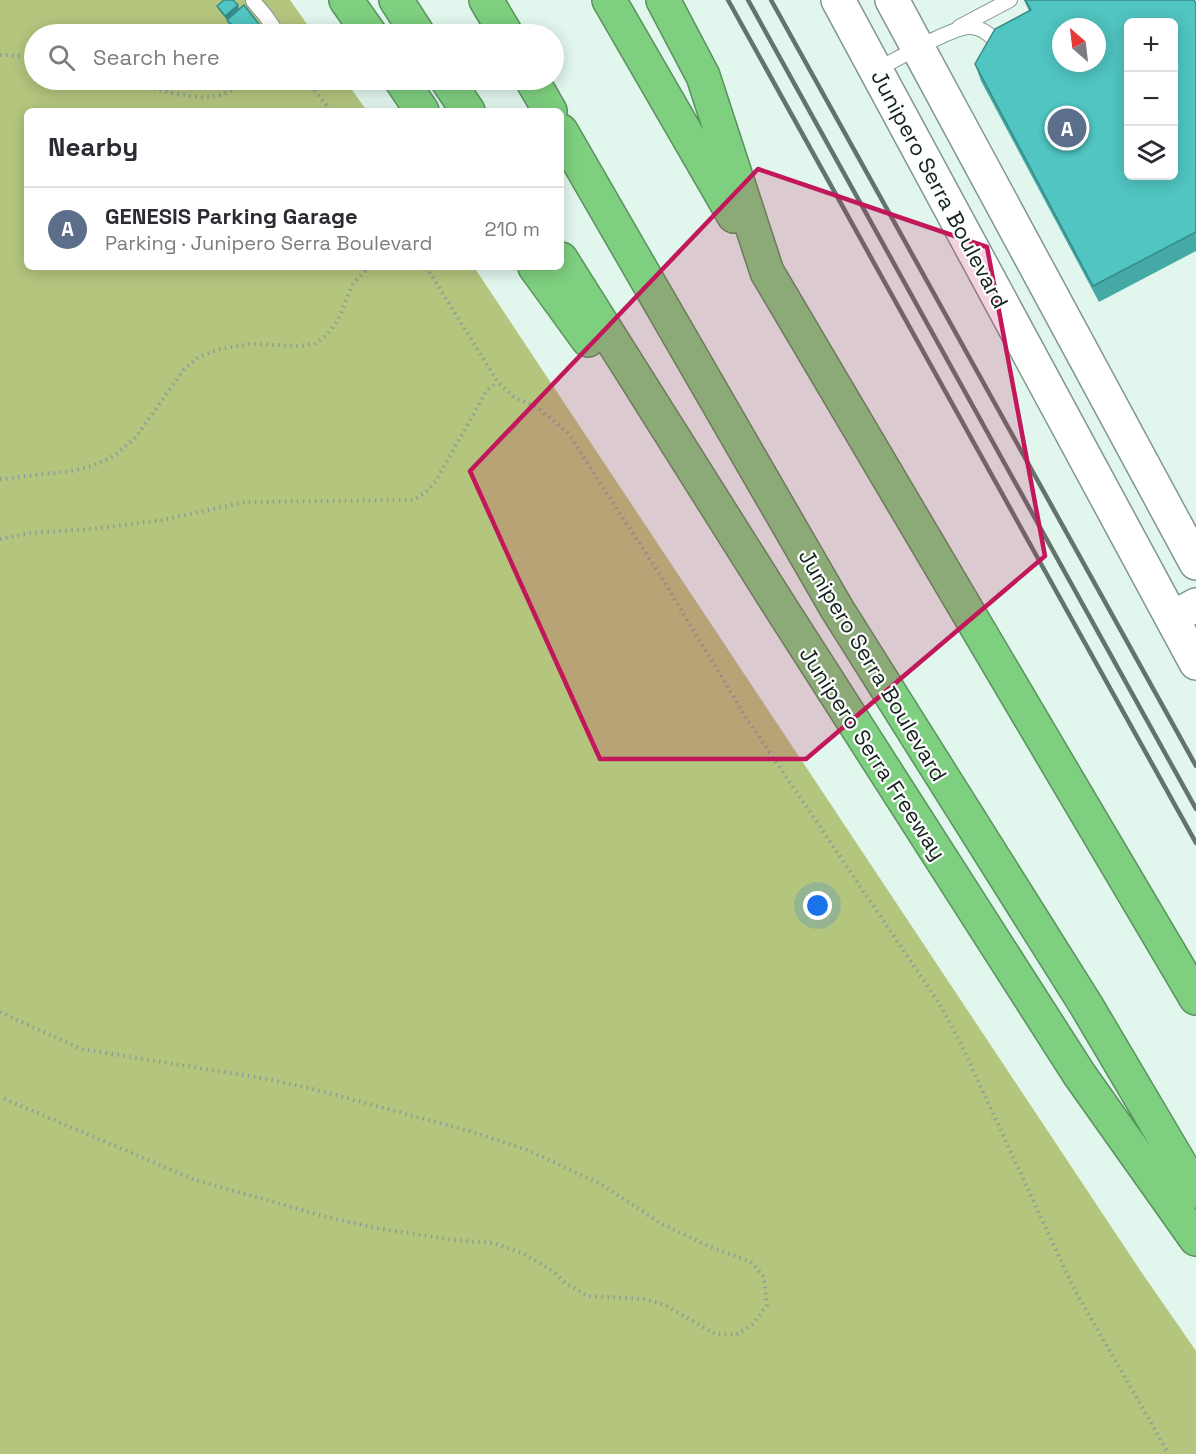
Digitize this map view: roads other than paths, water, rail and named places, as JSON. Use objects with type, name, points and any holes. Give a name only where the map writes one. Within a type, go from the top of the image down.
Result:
[{"type":"highway","points":[[346,0],[363,24]]},
{"type":"highway","points":[[396,0],[412,24]]},
{"type":"highway","points":[[486,0],[500,24]]},
{"type":"highway","points":[[609,0],[766,272],[1196,998]]},
{"type":"highway","points":[[663,0],[703,76],[766,272]]},
{"type":"highway","points":[[408,90],[420,108]]},
{"type":"highway","points":[[454,90],[466,108]]},
{"type":"highway","points":[[538,90],[548,108]]},
{"type":"highway","name":"Junipero Serra Boulevard","points":[[564,136],[837,609],[1086,1005],[1196,1191]]},
{"type":"highway","name":"Junipero Serra Freeway","points":[[564,264],[1079,1074],[1196,1239]]},
{"type":"highway","points":[[537,270],[772,594]]},
{"type":"main road","name":"Junipero Serra Boulevard","points":[[838,0],[1184,612],[1196,663]]},
{"type":"main road","name":"Junipero Serra Boulevard","points":[[892,0],[1196,563]]},
{"type":"lane","points":[[876,70],[1010,0]]},
{"type":"lane","points":[[253,1],[272,24]]},
{"type":"lane","points":[[950,33],[969,27],[987,32],[1000,45]]},
{"type":"railway","points":[[728,0],[1196,843]]},
{"type":"railway","points":[[748,0],[1196,809]]},
{"type":"railway","points":[[771,0],[1196,766]]},
{"type":"place","name":"GENESIS Parking Garage","points":[[1067,128]]}]
